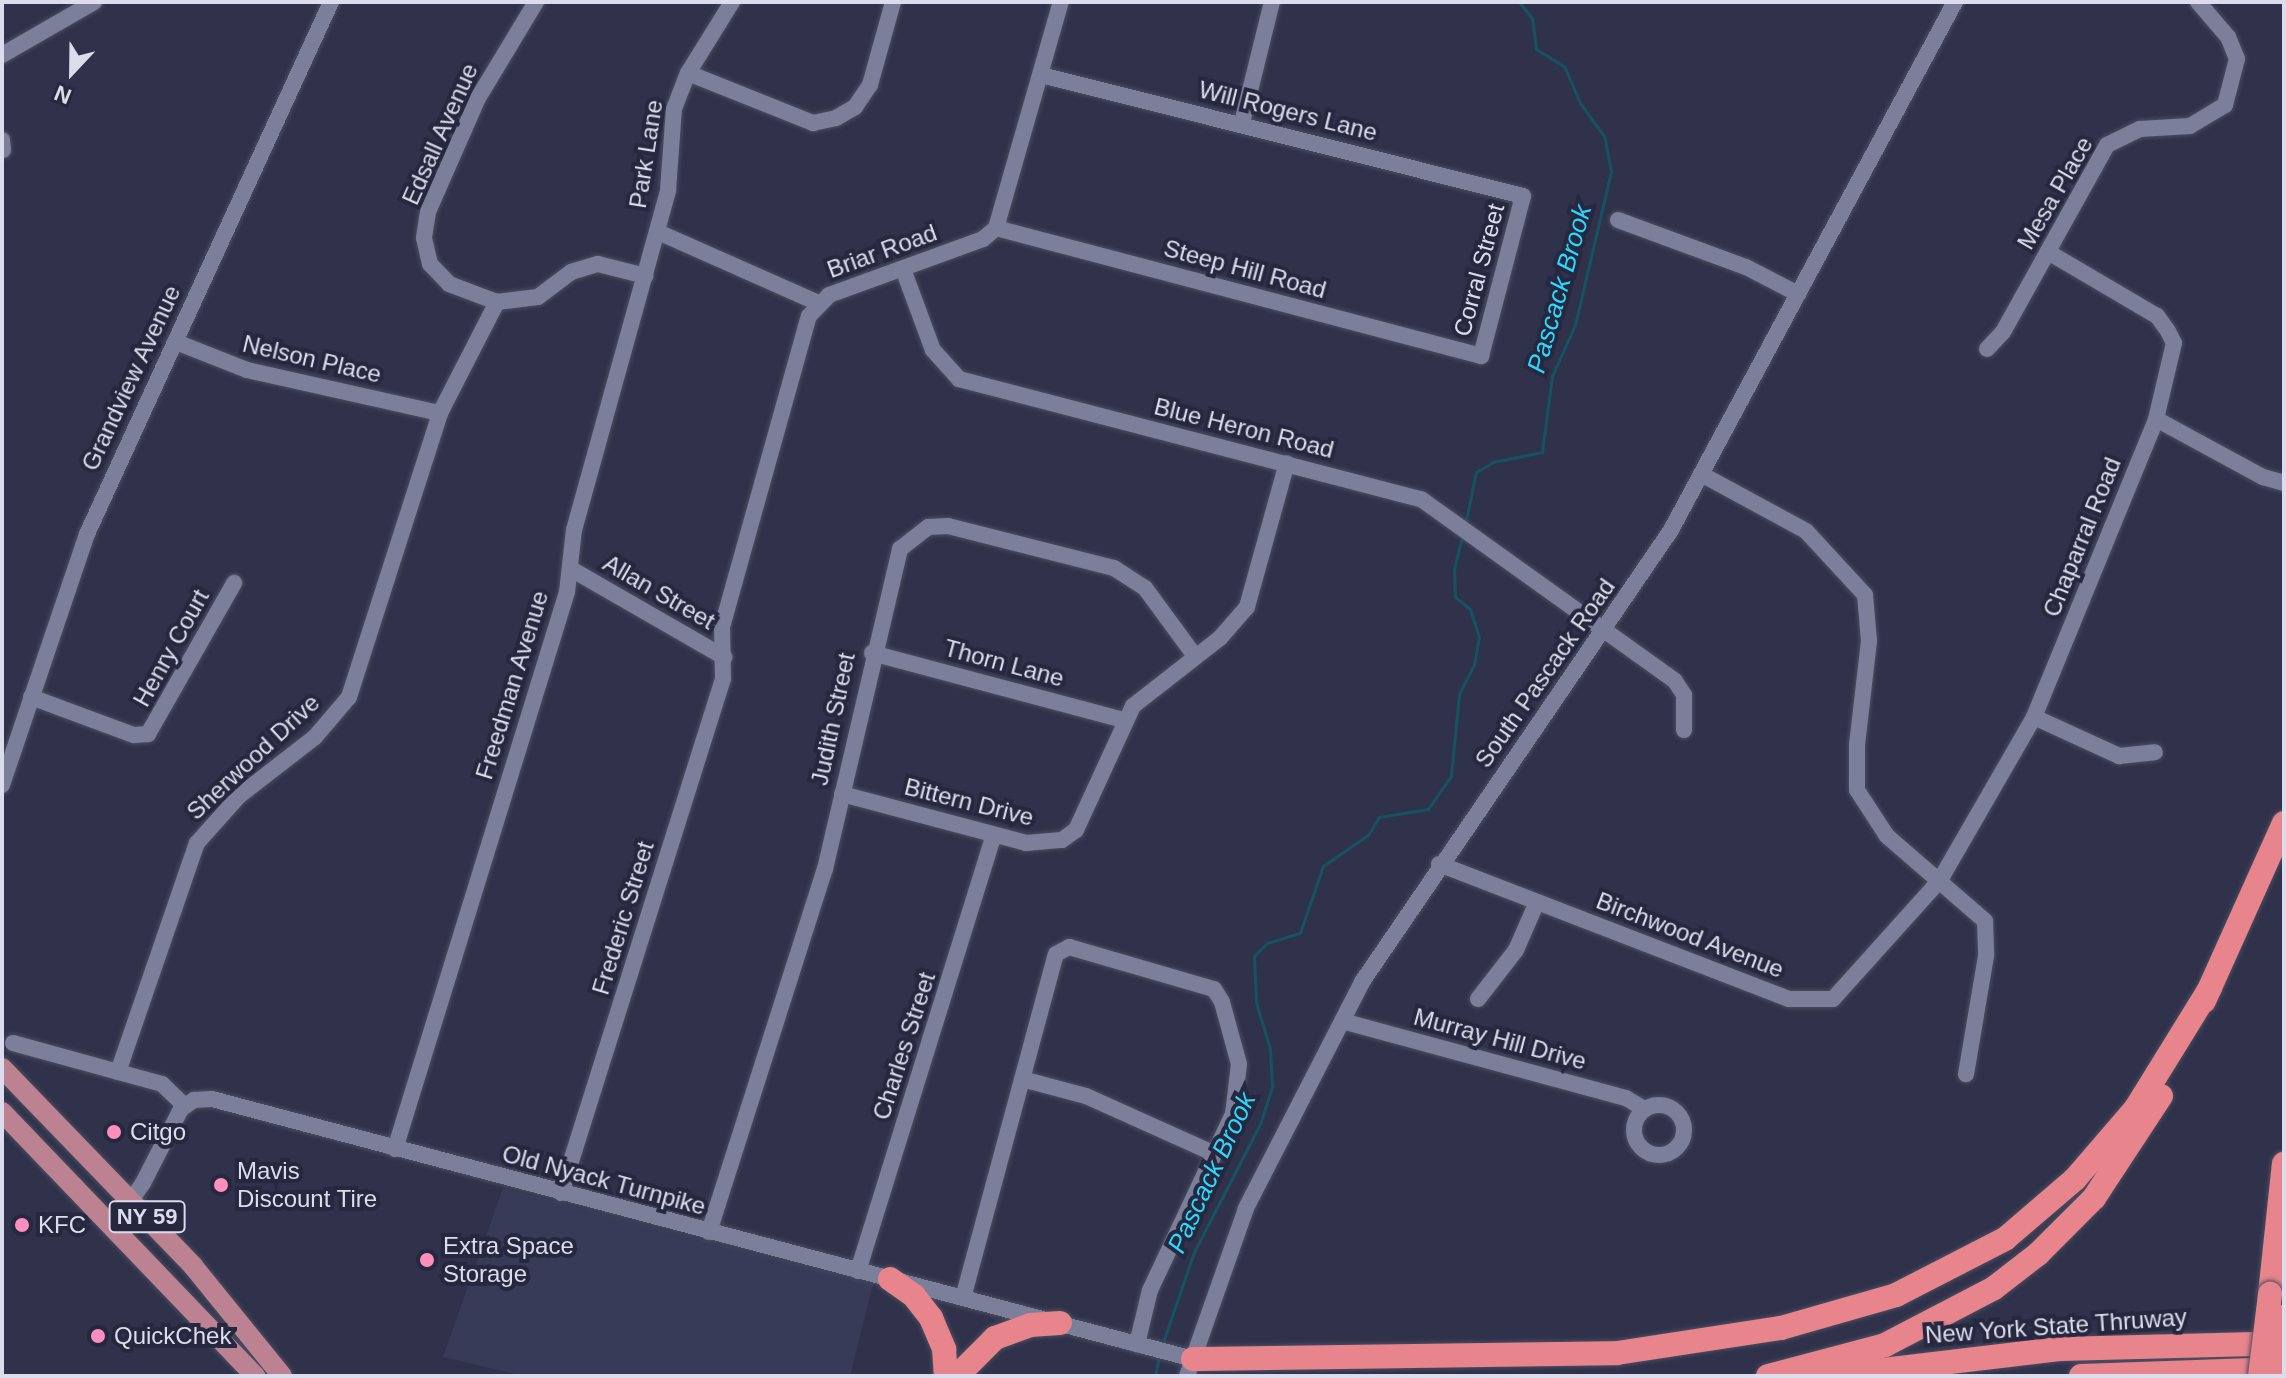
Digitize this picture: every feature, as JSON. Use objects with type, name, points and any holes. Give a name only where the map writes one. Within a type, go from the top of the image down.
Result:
[{"type":"highway","points":[[1768,1376],[1866,1352],[1924,1329],[1987,1293],[2038,1254],[2094,1198],[2140,1134],[2284,823]]},
{"type":"highway","points":[[1184,1363],[1617,1353],[1781,1328],[1896,1295],[2005,1239],[2075,1179],[2136,1108],[2210,988]]},
{"type":"highway","points":[[2260,1376],[2284,1164]]},
{"type":"highway","points":[[890,1279],[914,1296],[931,1318],[942,1342],[946,1376]]},
{"type":"highway","points":[[2277,1376],[2284,1316]]},
{"type":"highway","points":[[957,1376],[995,1338],[1030,1325],[1060,1323]]},
{"type":"highway","name":"New York State Thruway","points":[[1833,1376],[2088,1347],[2284,1343]]},
{"type":"highway","points":[[2081,1376],[2284,1370]]},
{"type":"main road","name":"NY 59","points":[[2,1068],[132,1201],[215,1292],[282,1376]]},
{"type":"main road","name":"NY 59","points":[[2,1112],[114,1225],[255,1376]]},
{"type":"street","points":[[2,55],[94,2]]},
{"type":"street","name":"Grandview Avenue","points":[[2,785],[87,534],[331,2]]},
{"type":"street","name":"Edsall Avenue","points":[[497,302],[449,284],[430,264],[424,238],[428,212],[478,98],[536,2]]},
{"type":"street","name":"Park Lane","points":[[658,232],[668,190],[669,131],[688,73],[732,2]]},
{"type":"street","points":[[688,73],[813,123],[836,118],[855,107],[870,85],[893,2]]},
{"type":"street","points":[[996,228],[1061,2]]},
{"type":"street","points":[[1242,123],[1272,2]]},
{"type":"street","name":"South Pascack Road","points":[[1184,1363],[1236,1229],[1342,1021],[1439,864],[1605,630],[1701,474],[1955,2]]},
{"type":"street","name":"Mesa Place","points":[[1987,349],[2003,332],[2107,145],[2140,129],[2190,126],[2225,105],[2237,59],[2228,37],[2198,2]]},
{"type":"street","name":"Will Rogers Lane","points":[[1041,75],[1523,196]]},
{"type":"street","name":"Corral Street","points":[[1481,356],[1523,196]]},
{"type":"street","points":[[1618,220],[1734,262],[1798,294]]},
{"type":"street","name":"Briar Road","points":[[724,657],[722,627],[809,316],[818,303],[983,239],[996,228]]},
{"type":"street","name":"Steep Hill Road","points":[[996,228],[1481,356]]},
{"type":"street","points":[[658,232],[818,303]]},
{"type":"street","name":"Freedman Avenue","points":[[395,1149],[571,569],[574,530],[658,232]]},
{"type":"street","name":"Chaparral Road","points":[[1940,880],[2034,717],[2156,419],[2174,343],[2157,316],[2048,252]]},
{"type":"street","points":[[497,302],[538,297],[571,272],[598,264],[645,276]]},
{"type":"street","name":"Blue Heron Road","points":[[903,269],[933,350],[959,379],[1401,492],[1458,524],[1675,681],[1684,695],[1684,730]]},
{"type":"street","name":"Sherwood Drive","points":[[118,1072],[197,843],[239,796],[315,737],[349,697],[440,413],[497,302]]},
{"type":"street","name":"Nelson Place","points":[[176,342],[247,370],[440,413]]},
{"type":"street","points":[[2156,419],[2263,477],[2284,483]]},
{"type":"street","name":"Bittern Drive","points":[[842,794],[994,835],[1045,844],[1076,830],[1124,720],[1146,692],[1237,623],[1247,607],[1287,463]]},
{"type":"street","points":[[1701,474],[1806,531],[1865,595],[1869,641],[1857,744],[1857,790],[1887,836],[1985,921],[1988,939],[1966,1074]]},
{"type":"street","name":"Judith Street","points":[[709,1232],[825,869],[872,653],[900,549],[928,527],[948,526],[1126,574],[1153,597],[1195,656]]},
{"type":"street","name":"Allan Street","points":[[571,569],[724,657]]},
{"type":"street","name":"Henry Court","points":[[31,697],[134,735],[148,734],[234,583]]},
{"type":"street","name":"Thorn Lane","points":[[872,653],[1124,720]]},
{"type":"street","name":"Frederic Street","points":[[561,1193],[723,679],[724,657]]},
{"type":"street","points":[[2034,717],[2119,756],[2155,752]]},
{"type":"street","name":"Charles Street","points":[[858,1271],[994,835]]},
{"type":"street","name":"Birchwood Avenue","points":[[1439,864],[1811,1003],[1833,999],[1940,880]]},
{"type":"street","points":[[1478,999],[1516,950],[1537,902]]},
{"type":"street","points":[[963,1298],[1061,948],[1207,985],[1222,1002],[1239,1064],[1233,1114],[1150,1290],[1144,1346]]},
{"type":"street","name":"Murray Hill Drive","points":[[1342,1021],[1626,1098],[1644,1109]]},
{"type":"street","points":[[13,1043],[162,1084],[184,1105],[132,1201],[114,1225]]},
{"type":"street","points":[[1022,1079],[1086,1096],[1213,1153]]},
{"type":"street","name":"Old Nyack Turnpike","points":[[184,1105],[199,1099],[225,1101],[395,1149],[1060,1323],[1144,1346],[1184,1363]]},
{"type":"shaded area","points":[[503,1188],[873,1284],[850,1376],[524,1376],[443,1357]]},
{"type":"waterway","name":"Pascack Brook","points":[[1465,525],[1476,472],[1493,462],[1542,452],[1552,376],[1575,325],[1611,171],[1604,136],[1580,103],[1565,67],[1536,49],[1532,18],[1519,2]]},
{"type":"waterway","name":"Pascack Brook","points":[[1162,1345],[1194,1252],[1260,1124],[1272,1086],[1270,1049],[1256,1002],[1254,956],[1267,943],[1300,933],[1323,866],[1368,835],[1379,817],[1428,809],[1451,776],[1459,694],[1474,665],[1479,637],[1470,609],[1455,597],[1454,569],[1462,536]]},
{"type":"waterway","name":"Pascack Brook","points":[[1155,1376],[1159,1356]]},
{"type":"place","name":"Citgo","points":[[114,1132]]},
{"type":"place","name":"Mavis Discount Tire","points":[[221,1185]]},
{"type":"place","name":"KFC","points":[[22,1225]]},
{"type":"place","name":"Extra Space Storage","points":[[427,1260]]},
{"type":"place","name":"QuickChek","points":[[98,1336]]}]
